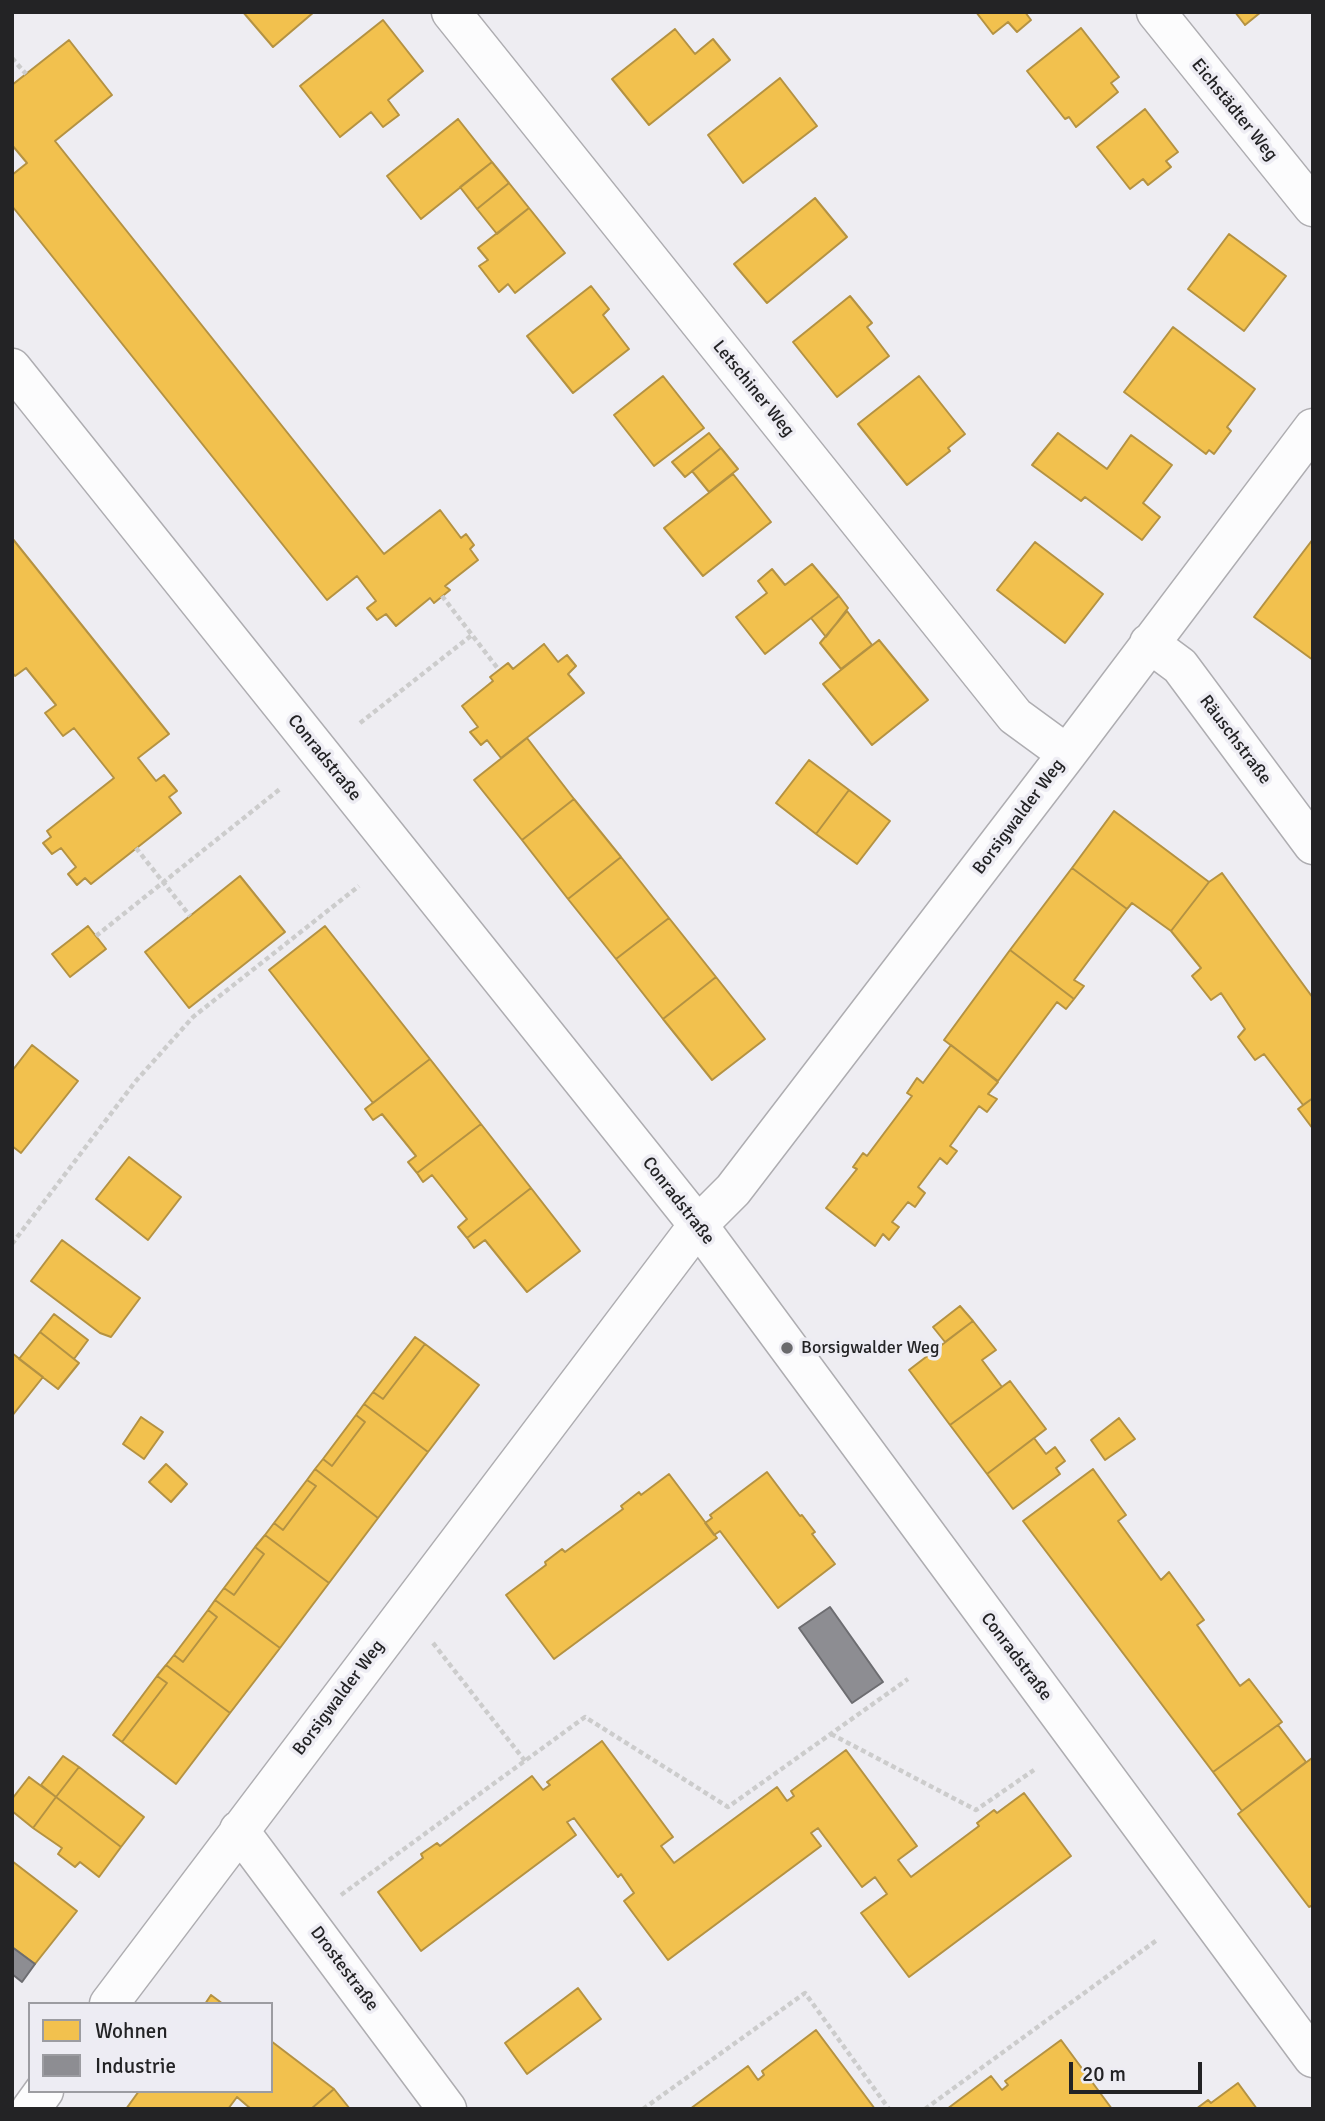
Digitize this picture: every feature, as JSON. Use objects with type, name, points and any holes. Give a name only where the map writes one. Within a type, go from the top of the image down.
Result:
[{"type":"street","name":"Letschiner Weg","points":[[451,12],[1015,716],[1067,754]]},
{"type":"street","name":"Eichstädter Weg","points":[[1156,12],[1313,207]]},
{"type":"street","name":"Conradstraße","points":[[12,368],[698,1225],[1313,2058]]},
{"type":"street","name":"Borsigwalder Weg","points":[[111,2002],[698,1225],[733,1190],[1313,428]]},
{"type":"street","name":"Räuschstraße","points":[[1149,642],[1180,666],[1313,845]]},
{"type":"street","name":"Drostestraße","points":[[239,1830],[447,2109]]},
{"type":"street","points":[[31,2109],[43,2093]]},
{"type":"path","points":[[12,58],[26,74]]},
{"type":"path","points":[[442,596],[499,670]]},
{"type":"path","points":[[360,723],[472,635]]},
{"type":"path","points":[[96,936],[280,789]]},
{"type":"path","points":[[136,848],[190,916]]},
{"type":"path","points":[[12,1244],[135,1082],[193,1017],[359,886]]},
{"type":"path","points":[[432,1642],[525,1761]]},
{"type":"path","points":[[341,1895],[585,1717],[728,1807],[908,1679]]},
{"type":"path","points":[[831,1734],[976,1810],[1034,1770]]},
{"type":"path","points":[[925,2109],[1157,1940]]},
{"type":"path","points":[[643,2109],[805,1993],[889,2109]]},
{"type":"building: Wohnen","points":[[243,12],[314,12],[273,47]]},
{"type":"building: Wohnen","points":[[976,12],[1025,12],[1031,20],[1017,32],[1008,22],[993,34]]},
{"type":"building: Wohnen","points":[[1235,12],[1261,12],[1245,25]]},
{"type":"building: Wohnen","points":[[383,20],[423,71],[388,100],[399,115],[383,127],[371,112],[340,137],[300,86]]},
{"type":"building: Wohnen","points":[[1081,28],[1119,77],[1111,83],[1118,92],[1076,127],[1069,117],[1065,119],[1027,71]]},
{"type":"building: Wohnen","points":[[675,29],[695,54],[713,39],[730,60],[649,125],[612,79]]},
{"type":"building: Wohnen","points":[[69,40],[112,95],[55,141],[384,554],[440,510],[461,538],[466,534],[474,545],[470,549],[478,560],[445,586],[450,590],[434,603],[430,598],[396,626],[386,614],[377,620],[367,608],[376,601],[357,576],[327,600],[12,206],[12,175],[27,163],[12,145],[12,85]]},
{"type":"building: Wohnen","points":[[780,78],[817,126],[743,183],[708,135]]},
{"type":"building: Wohnen","points":[[1145,109],[1178,152],[1166,161],[1171,167],[1148,185],[1143,179],[1130,189],[1097,147]]},
{"type":"building: Wohnen","points":[[458,119],[492,162],[421,219],[387,176]]},
{"type":"building: Wohnen","points":[[492,162],[509,183],[477,209],[460,187]]},
{"type":"building: Wohnen","points":[[509,183],[529,208],[497,234],[477,209]]},
{"type":"building: Wohnen","points":[[815,198],[847,237],[767,303],[734,264]]},
{"type":"building: Wohnen","points":[[529,208],[565,253],[515,293],[508,284],[499,292],[479,266],[488,260],[478,248]]},
{"type":"building: Wohnen","points":[[1229,234],[1286,276],[1244,331],[1188,289]]},
{"type":"building: Wohnen","points":[[591,286],[609,309],[603,315],[629,349],[573,393],[527,336]]},
{"type":"building: Wohnen","points":[[850,296],[872,323],[867,327],[889,356],[837,397],[793,342]]},
{"type":"building: Wohnen","points":[[1173,327],[1255,389],[1227,427],[1231,431],[1214,454],[1209,450],[1206,454],[1124,392]]},
{"type":"building: Wohnen","points":[[663,376],[704,428],[654,466],[614,415]]},
{"type":"building: Wohnen","points":[[919,376],[965,434],[948,448],[950,451],[907,485],[858,424]]},
{"type":"building: Wohnen","points":[[709,433],[721,448],[685,477],[672,462]]},
{"type":"building: Wohnen","points":[[1058,433],[1107,469],[1131,435],[1172,465],[1143,503],[1160,517],[1142,540],[1085,497],[1081,501],[1032,465]]},
{"type":"building: Wohnen","points":[[721,448],[738,469],[709,492],[692,471]]},
{"type":"building: Wohnen","points":[[733,474],[771,522],[703,576],[664,528]]},
{"type":"building: Wohnen","points":[[12,538],[169,734],[138,758],[156,781],[164,775],[177,791],[169,797],[181,813],[91,884],[85,878],[77,885],[68,874],[76,867],[61,848],[52,854],[43,843],[51,837],[47,831],[114,778],[74,728],[63,736],[45,713],[56,705],[26,668],[15,676],[12,672]]},
{"type":"building: Wohnen","points":[[1313,539],[1313,660],[1254,617]]},
{"type":"building: Wohnen","points":[[1035,542],[1103,594],[1065,643],[997,590]]},
{"type":"building: Wohnen","points":[[812,564],[839,596],[765,654],[736,617],[767,593],[758,581],[772,569],[785,585]]},
{"type":"building: Wohnen","points":[[839,596],[848,608],[826,637],[811,618]]},
{"type":"building: Wohnen","points":[[847,611],[872,645],[841,669],[820,643]]},
{"type":"building: Wohnen","points":[[879,640],[928,700],[872,745],[823,684]]},
{"type":"building: Wohnen","points":[[544,644],[558,662],[567,655],[576,666],[568,674],[584,693],[501,758],[487,740],[481,745],[470,732],[478,727],[462,706],[493,681],[490,677],[508,663],[513,669]]},
{"type":"building: Wohnen","points":[[527,738],[574,799],[522,840],[474,780]]},
{"type":"building: Wohnen","points":[[809,760],[849,790],[816,834],[776,803]]},
{"type":"building: Wohnen","points":[[849,790],[890,821],[857,864],[816,834]]},
{"type":"building: Wohnen","points":[[574,799],[621,857],[568,899],[522,840]]},
{"type":"building: Wohnen","points":[[1114,811],[1209,882],[1171,931],[1132,903],[1127,909],[1072,868]]},
{"type":"building: Wohnen","points":[[621,857],[669,918],[616,959],[568,899]]},
{"type":"building: Wohnen","points":[[1072,868],[1127,909],[1074,980],[1084,986],[1074,999],[1010,950]]},
{"type":"building: Wohnen","points":[[1222,873],[1313,998],[1313,1098],[1303,1105],[1264,1054],[1255,1060],[1238,1037],[1245,1029],[1221,993],[1211,1000],[1192,976],[1201,968],[1171,931],[1209,882]]},
{"type":"building: Wohnen","points":[[240,876],[285,932],[189,1008],[145,952]]},
{"type":"building: Wohnen","points":[[669,918],[716,977],[663,1019],[616,959]]},
{"type":"building: Wohnen","points":[[88,926],[106,949],[70,977],[52,954]]},
{"type":"building: Wohnen","points":[[325,926],[430,1059],[373,1103],[269,970]]},
{"type":"building: Wohnen","points":[[1010,950],[1074,999],[1066,1009],[1057,1002],[998,1081],[944,1040]]},
{"type":"building: Wohnen","points":[[716,977],[765,1039],[712,1080],[663,1019]]},
{"type":"building: Wohnen","points":[[32,1045],[78,1081],[21,1153],[12,1146],[12,1071]]},
{"type":"building: Wohnen","points":[[951,1045],[998,1082],[988,1094],[997,1099],[987,1112],[979,1106],[950,1146],[957,1151],[947,1164],[940,1158],[918,1187],[925,1193],[915,1207],[908,1202],[892,1222],[899,1227],[889,1240],[883,1234],[875,1246],[826,1208],[857,1169],[853,1167],[863,1153],[867,1156],[912,1096],[907,1093],[917,1078],[923,1083]]},
{"type":"building: Wohnen","points":[[430,1059],[481,1124],[417,1173],[408,1162],[416,1156],[382,1114],[373,1120],[365,1109]]},
{"type":"building: Wohnen","points":[[1313,1098],[1313,1129],[1298,1109]]},
{"type":"building: Wohnen","points":[[481,1124],[531,1188],[467,1238],[458,1227],[467,1219],[432,1175],[423,1182],[417,1173]]},
{"type":"building: Wohnen","points":[[129,1157],[181,1197],[148,1240],[96,1199]]},
{"type":"building: Wohnen","points":[[531,1188],[580,1251],[527,1292],[485,1240],[474,1248],[467,1238]]},
{"type":"building: Wohnen","points":[[62,1240],[140,1298],[111,1337],[100,1333],[31,1281]]},
{"type":"building: Wohnen","points":[[960,1306],[973,1321],[945,1342],[933,1327]]},
{"type":"building: Wohnen","points":[[54,1314],[88,1340],[74,1359],[40,1332]]},
{"type":"building: Wohnen","points":[[973,1321],[996,1350],[982,1360],[1002,1387],[950,1425],[909,1370]]},
{"type":"building: Wohnen","points":[[40,1332],[79,1363],[58,1389],[19,1359]]},
{"type":"building: Wohnen","points":[[415,1337],[425,1344],[383,1399],[373,1392]]},
{"type":"building: Wohnen","points":[[425,1344],[479,1385],[428,1452],[364,1404],[373,1392],[383,1399]]},
{"type":"building: Wohnen","points":[[12,1353],[43,1377],[12,1416]]},
{"type":"building: Wohnen","points":[[1010,1381],[1046,1429],[987,1474],[950,1425]]},
{"type":"building: Wohnen","points":[[364,1404],[428,1452],[378,1518],[315,1469],[323,1459],[332,1466],[365,1422],[356,1415]]},
{"type":"building: Wohnen","points":[[356,1415],[365,1422],[332,1466],[323,1459]]},
{"type":"building: Wohnen","points":[[141,1417],[163,1432],[144,1459],[123,1444]]},
{"type":"building: Wohnen","points":[[1119,1418],[1135,1439],[1105,1460],[1091,1440]]},
{"type":"building: Wohnen","points":[[1034,1438],[1046,1454],[1055,1447],[1065,1461],[1056,1468],[1060,1474],[1013,1509],[987,1474]]},
{"type":"building: Wohnen","points":[[166,1464],[187,1484],[171,1502],[149,1482]]},
{"type":"building: Wohnen","points":[[315,1469],[378,1518],[329,1583],[265,1535],[274,1523],[283,1530],[316,1486],[307,1480]]},
{"type":"building: Wohnen","points":[[1093,1469],[1126,1515],[1118,1521],[1161,1580],[1169,1572],[1204,1620],[1197,1625],[1240,1686],[1249,1679],[1282,1722],[1213,1772],[1023,1521]]},
{"type":"building: Wohnen","points":[[767,1472],[815,1532],[812,1534],[835,1564],[778,1608],[720,1531],[714,1535],[705,1523],[712,1518],[710,1515]]},
{"type":"building: Wohnen","points":[[669,1474],[717,1538],[554,1659],[506,1595],[546,1565],[545,1562],[562,1549],[565,1552],[623,1509],[621,1506],[639,1492],[641,1495]]},
{"type":"building: Wohnen","points":[[307,1480],[316,1486],[283,1530],[274,1523]]},
{"type":"building: Wohnen","points":[[265,1535],[329,1583],[280,1648],[215,1600],[224,1588],[234,1595],[264,1554],[255,1547]]},
{"type":"building: Wohnen","points":[[255,1547],[264,1554],[234,1595],[224,1588]]},
{"type":"building: Wohnen","points":[[215,1600],[280,1648],[230,1713],[166,1665],[174,1655],[183,1662],[217,1617],[208,1610]]},
{"type":"building: Wohnen","points":[[208,1610],[217,1617],[183,1662],[174,1655]]},
{"type":"building: Wohnen","points":[[166,1665],[230,1713],[176,1784],[122,1742],[167,1683],[157,1676]]},
{"type":"building: Wohnen","points":[[157,1676],[167,1683],[122,1742],[113,1735]]},
{"type":"building: Wohnen","points":[[1278,1725],[1306,1762],[1242,1811],[1213,1772]]},
{"type":"building: Wohnen","points":[[602,1741],[673,1837],[661,1846],[674,1863],[777,1787],[787,1801],[794,1796],[791,1791],[846,1750],[917,1846],[898,1860],[911,1877],[979,1826],[977,1823],[994,1810],[997,1813],[1024,1793],[1071,1856],[909,1977],[861,1913],[887,1894],[875,1877],[862,1887],[818,1828],[811,1833],[821,1846],[668,1960],[624,1901],[634,1893],[621,1874],[618,1877],[574,1818],[567,1822],[576,1835],[421,1951],[378,1892],[423,1858],[421,1854],[437,1843],[440,1846],[532,1776],[543,1790],[550,1785],[547,1782]]},
{"type":"building: Wohnen","points":[[63,1756],[79,1767],[56,1797],[41,1785]]},
{"type":"building: Wohnen","points":[[1312,1758],[1313,1905],[1309,1907],[1238,1814]]},
{"type":"building: Wohnen","points":[[79,1767],[144,1817],[121,1847],[56,1797]]},
{"type":"building: Wohnen","points":[[29,1777],[56,1797],[33,1828],[12,1811],[12,1799]]},
{"type":"building: Wohnen","points":[[56,1797],[121,1847],[99,1877],[80,1862],[75,1867],[58,1854],[62,1848],[33,1828]]},
{"type":"building: Wohnen","points":[[12,1861],[77,1911],[35,1964],[12,1947]]},
{"type":"building: Wohnen","points":[[578,1988],[601,2019],[527,2074],[505,2043]]},
{"type":"building: Wohnen","points":[[211,1995],[220,2002],[206,2002]]},
{"type":"building: Wohnen","points":[[816,2030],[875,2109],[690,2109],[748,2066],[758,2080],[764,2075],[762,2071]]},
{"type":"building: Wohnen","points":[[1061,2040],[1112,2109],[947,2109],[991,2076],[1002,2090],[1008,2085],[1005,2081]]},
{"type":"building: Wohnen","points":[[273,2043],[334,2089],[311,2109],[251,2109],[237,2097],[228,2109],[126,2109],[138,2093],[273,2093]]},
{"type":"building: Wohnen","points":[[1238,2083],[1257,2109],[1196,2109],[1208,2100],[1211,2103]]},
{"type":"building: Wohnen","points":[[334,2089],[350,2109],[311,2109]]},
{"type":"building: Industrie","points":[[830,1607],[883,1682],[852,1703],[799,1628]]},
{"type":"building: Industrie","points":[[12,1947],[35,1964],[22,1982],[12,1974]]},
{"type":"place","name":"Borsigwalder Weg","points":[[787,1348]]}]
